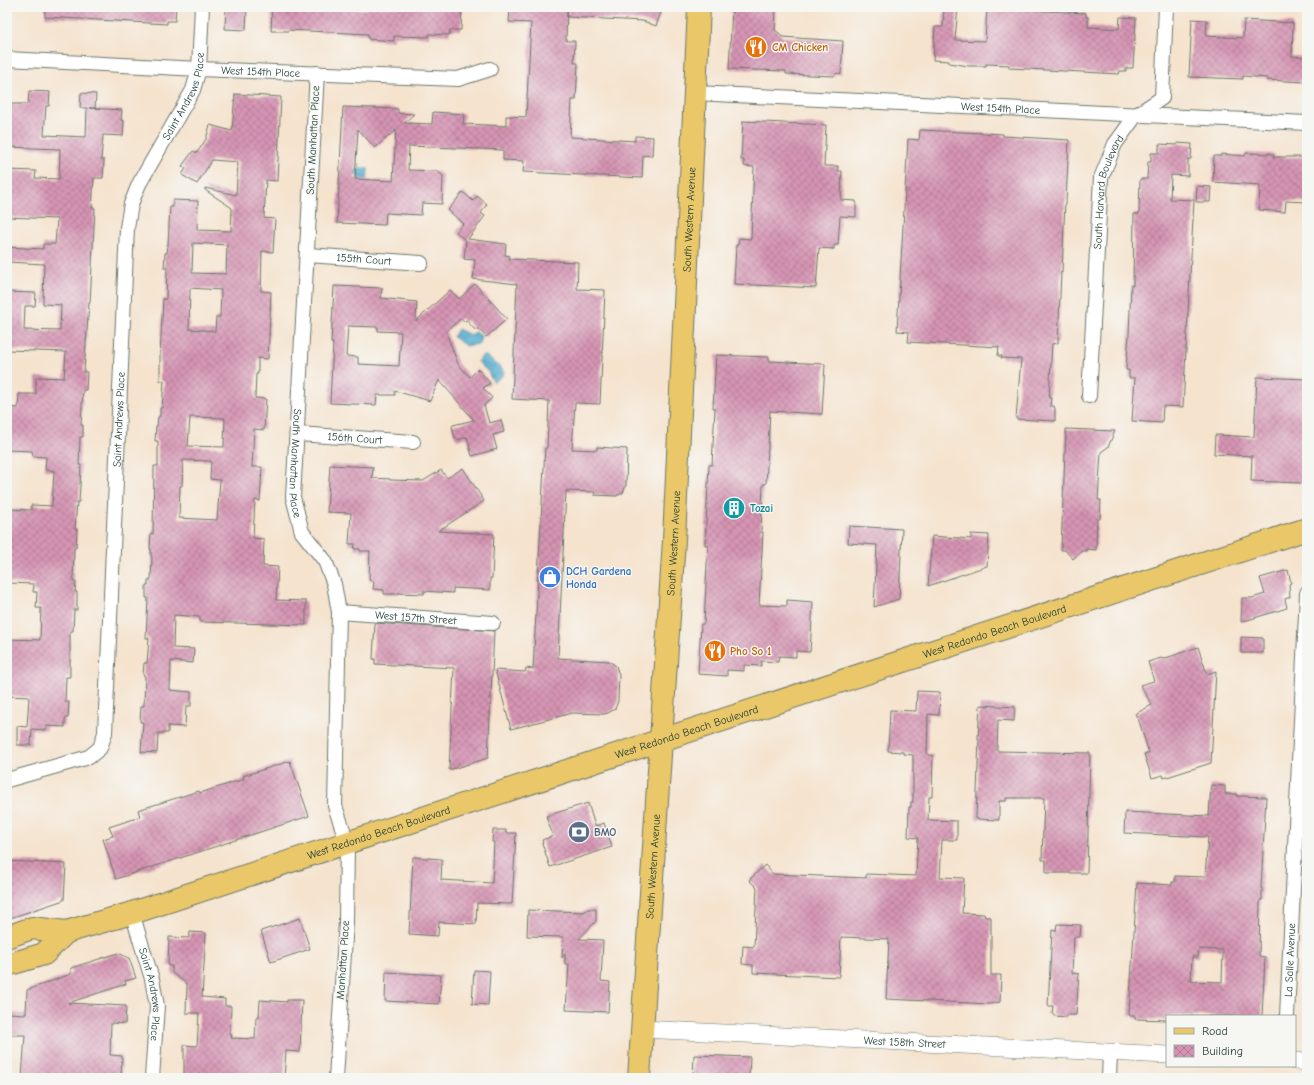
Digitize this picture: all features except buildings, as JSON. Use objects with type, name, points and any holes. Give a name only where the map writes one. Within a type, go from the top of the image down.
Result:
[{"type":"main road","name":"South Western Avenue","points":[[639,1078],[675,521],[699,7]]},
{"type":"main road","name":"West Redondo Beach Boulevard","points":[[7,937],[32,928],[66,932],[132,913],[1307,529]]},
{"type":"main road","name":"West Redondo Beach Boulevard","points":[[7,965],[44,954],[66,932]]},
{"type":"street","name":"Saint Andrews Place","points":[[7,780],[89,757],[100,748],[105,733],[127,228],[131,204],[139,184],[193,90],[199,69],[202,7]]},
{"type":"street","name":"South Harvard Boulevard","points":[[1089,396],[1101,178],[1115,144],[1136,115],[1162,98],[1166,7]]},
{"type":"street","name":"West 154th Place","points":[[7,59],[199,69],[458,79],[490,69]]},
{"type":"street","name":"South Manhattan Place","points":[[317,73],[298,434],[293,498],[302,532],[325,561],[334,584],[339,612],[335,806],[347,842]]},
{"type":"street","name":"West 154th Place","points":[[695,93],[1307,123]]},
{"type":"street","name":"155th Court","points":[[308,255],[421,263]]},
{"type":"street","name":"156th Court","points":[[298,434],[413,442]]},
{"type":"street","name":"La Salle Avenue","points":[[1287,1015],[1307,593]]},
{"type":"street","name":"West 157th Street","points":[[339,612],[493,623]]},
{"type":"street","name":"Manhattan Place","points":[[336,1078],[346,922],[347,842]]},
{"type":"street","name":"Saint Andrews Place","points":[[132,913],[152,979],[157,1006],[152,1078]]},
{"type":"street","name":"West 158th Street","points":[[642,1029],[1166,1055]]},
{"type":"street","points":[[1109,1078],[1110,1053]]},
{"type":"street","points":[[1296,1061],[1307,1062]]},
{"type":"water","points":[[361,168],[368,168],[367,190],[356,187],[359,178],[354,172]]},
{"type":"water","points":[[458,329],[470,335],[476,332],[481,336],[479,344],[466,346],[453,337]]},
{"type":"water","points":[[482,356],[486,356],[502,369],[504,373],[494,382],[489,373],[478,362]]},
{"type":"place","name":"CM Chicken","points":[[756,47]]},
{"type":"place","name":"Tozai","points":[[734,508]]},
{"type":"place","name":"DCH Gardena Honda","points":[[550,577]]},
{"type":"place","name":"Pho So 1","points":[[715,651]]},
{"type":"place","name":"BMO","points":[[579,832]]}]
